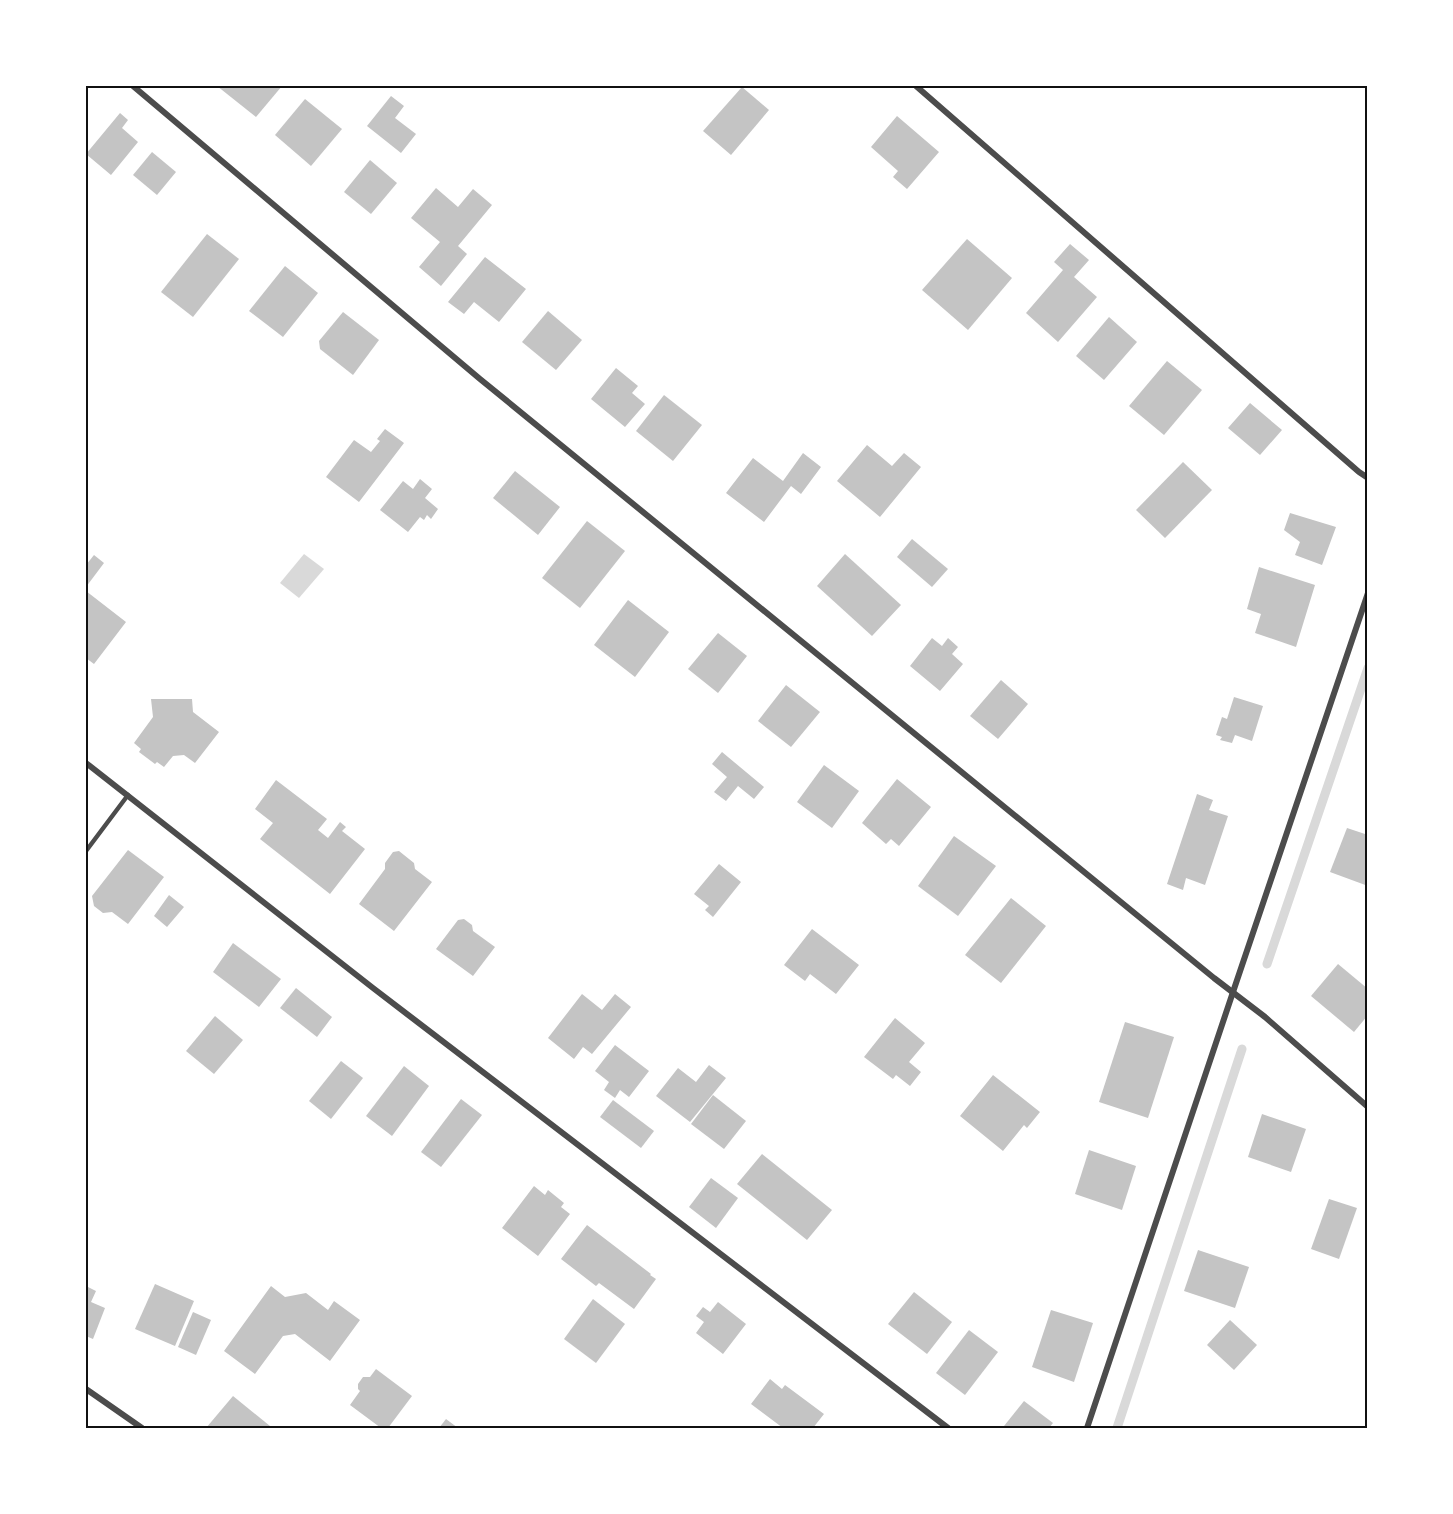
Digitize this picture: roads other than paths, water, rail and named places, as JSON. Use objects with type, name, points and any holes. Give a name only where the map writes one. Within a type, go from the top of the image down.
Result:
[{"type":"street","points":[[133,86],[480,379],[1265,1017],[1368,1107]]},
{"type":"street","points":[[916,86],[1368,478]]},
{"type":"street","points":[[1087,1428],[1368,594]]},
{"type":"street","points":[[86,763],[373,988],[948,1428]]},
{"type":"street","points":[[86,1389],[142,1428]]},
{"type":"lane","points":[[86,851],[128,795]]},
{"type":"waterway","points":[[1267,964],[1368,668]]},
{"type":"waterway","points":[[1117,1428],[1242,1049]]}]
